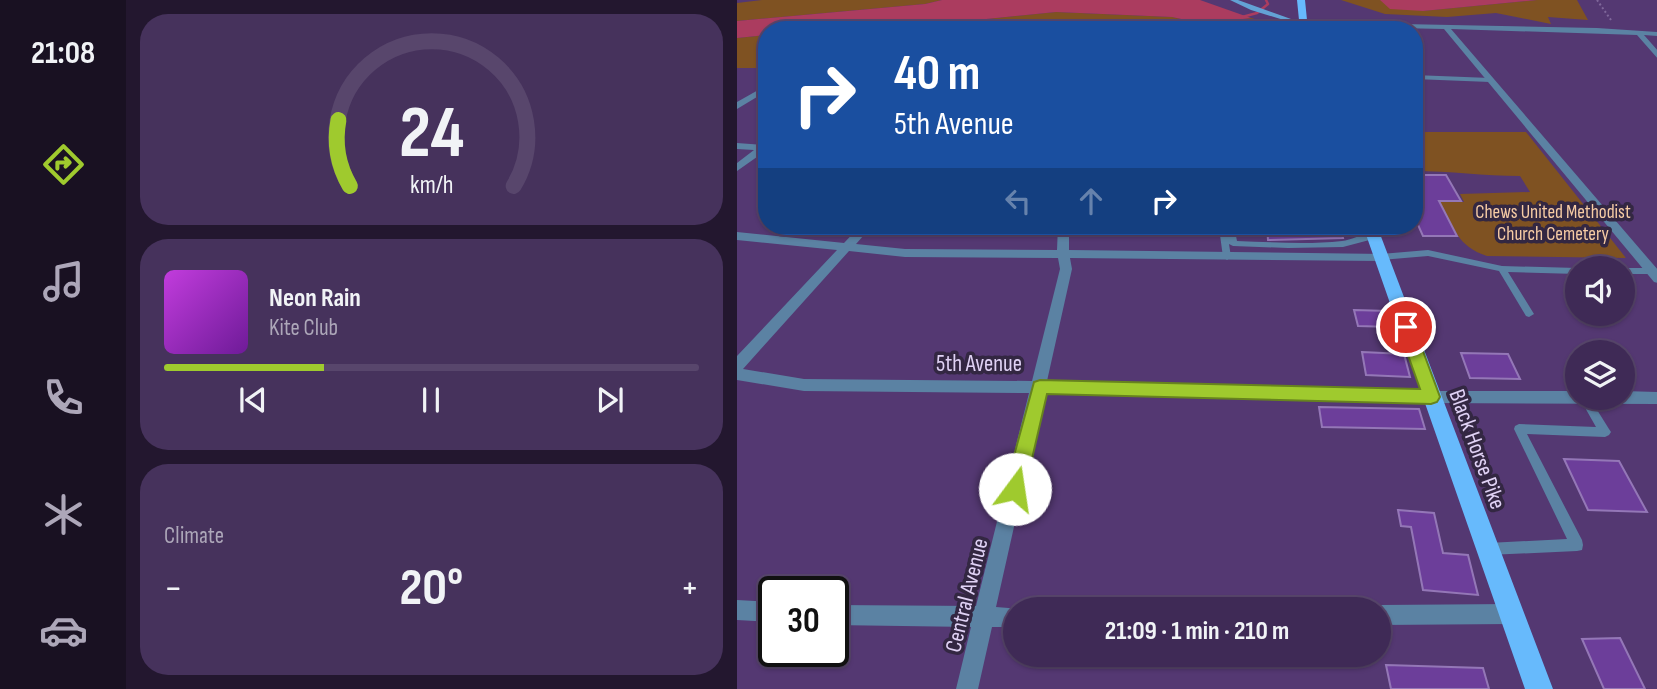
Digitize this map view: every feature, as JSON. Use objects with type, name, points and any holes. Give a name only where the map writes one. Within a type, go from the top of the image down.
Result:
[{"type":"main road","points":[[1233,0],[1288,21]]},
{"type":"main road","points":[[1301,0],[1303,21]]},
{"type":"main road","name":"Black Horse Pike","points":[[1373,235],[1539,689]]},
{"type":"street","points":[[1423,28],[1657,34]]},
{"type":"street","points":[[1447,28],[1654,275]]},
{"type":"street","points":[[1639,33],[1657,57]]},
{"type":"street","points":[[737,106],[758,93]]},
{"type":"street","points":[[737,146],[758,148]]},
{"type":"street","points":[[737,168],[758,153]]},
{"type":"street","points":[[737,366],[858,235]]},
{"type":"street","name":"Central Avenue","points":[[967,689],[1066,269],[1063,235]]},
{"type":"street","points":[[737,236],[905,253],[1381,257]]},
{"type":"street","name":"5th Avenue","points":[[737,374],[804,384],[1565,398]]},
{"type":"street","name":"5th Avenue","points":[[1635,398],[1657,398]]},
{"type":"street","points":[[737,610],[758,611]]},
{"type":"street","points":[[1391,615],[1511,614]]},
{"type":"street","points":[[849,615],[1003,617]]},
{"type":"lane","points":[[1423,77],[1490,80]]},
{"type":"lane","points":[[1227,257],[1228,235]]},
{"type":"lane","points":[[1230,235],[1233,243],[1294,246],[1348,243],[1362,235]]},
{"type":"lane","points":[[1381,257],[1428,253],[1502,269],[1565,271]]},
{"type":"lane","points":[[1502,269],[1529,314]]},
{"type":"lane","points":[[1635,273],[1654,275]]},
{"type":"lane","points":[[1487,549],[1577,545],[1519,429],[1605,432],[1592,410]]},
{"type":"path","points":[[1597,0],[1618,31]]},
{"type":"green space","points":[[762,0],[942,0],[925,4],[737,21],[737,3]]},
{"type":"green space","points":[[1341,0],[1380,0],[1422,11],[1537,0],[1577,0],[1588,20],[1548,17],[1551,24],[1496,13],[1447,17],[1385,14]]},
{"type":"green space","points":[[1056,12],[1172,17],[1190,21],[967,21]]},
{"type":"green space","points":[[1251,18],[1263,21],[1228,21]]},
{"type":"green space","points":[[758,36],[758,68],[737,68],[737,38]]},
{"type":"green space","name":"Chews United Methodist Church Cemetery","points":[[1423,132],[1526,132],[1624,256],[1487,256],[1469,247],[1457,235],[1440,202],[1464,202],[1460,194],[1530,192],[1520,176],[1423,171]]},
{"type":"shaded area","points":[[942,0],[1200,0],[1251,18],[1190,21],[1172,17],[1056,12],[967,21],[758,21],[758,36],[737,38],[737,21],[925,4]]},
{"type":"shaded area","points":[[1380,0],[1537,0],[1423,11],[1390,9]]},
{"type":"building","points":[[1423,175],[1446,175],[1461,201],[1439,201],[1457,236],[1423,236]]},
{"type":"building","points":[[1268,235],[1342,235],[1343,238],[1268,240]]},
{"type":"building","points":[[1354,310],[1388,311],[1392,327],[1358,326]]},
{"type":"building","points":[[1362,352],[1404,354],[1410,377],[1366,375]]},
{"type":"building","points":[[1461,353],[1508,354],[1520,379],[1470,378]]},
{"type":"building","points":[[1319,407],[1419,409],[1425,429],[1322,427]]},
{"type":"building","points":[[1564,459],[1619,461],[1647,512],[1588,510]]},
{"type":"building","points":[[1398,510],[1434,513],[1443,553],[1468,555],[1478,595],[1423,590],[1411,527],[1401,526]]},
{"type":"building","points":[[1620,638],[1645,689],[1604,689],[1582,639]]},
{"type":"building","points":[[1391,665],[1483,668],[1489,689],[1391,689],[1386,667]]},
{"type":"waterway","points":[[1242,17],[1257,13],[1268,4],[1266,0]]},
{"type":"route","points":[[1015,489],[1040,387],[1431,397],[1406,327]]}]
